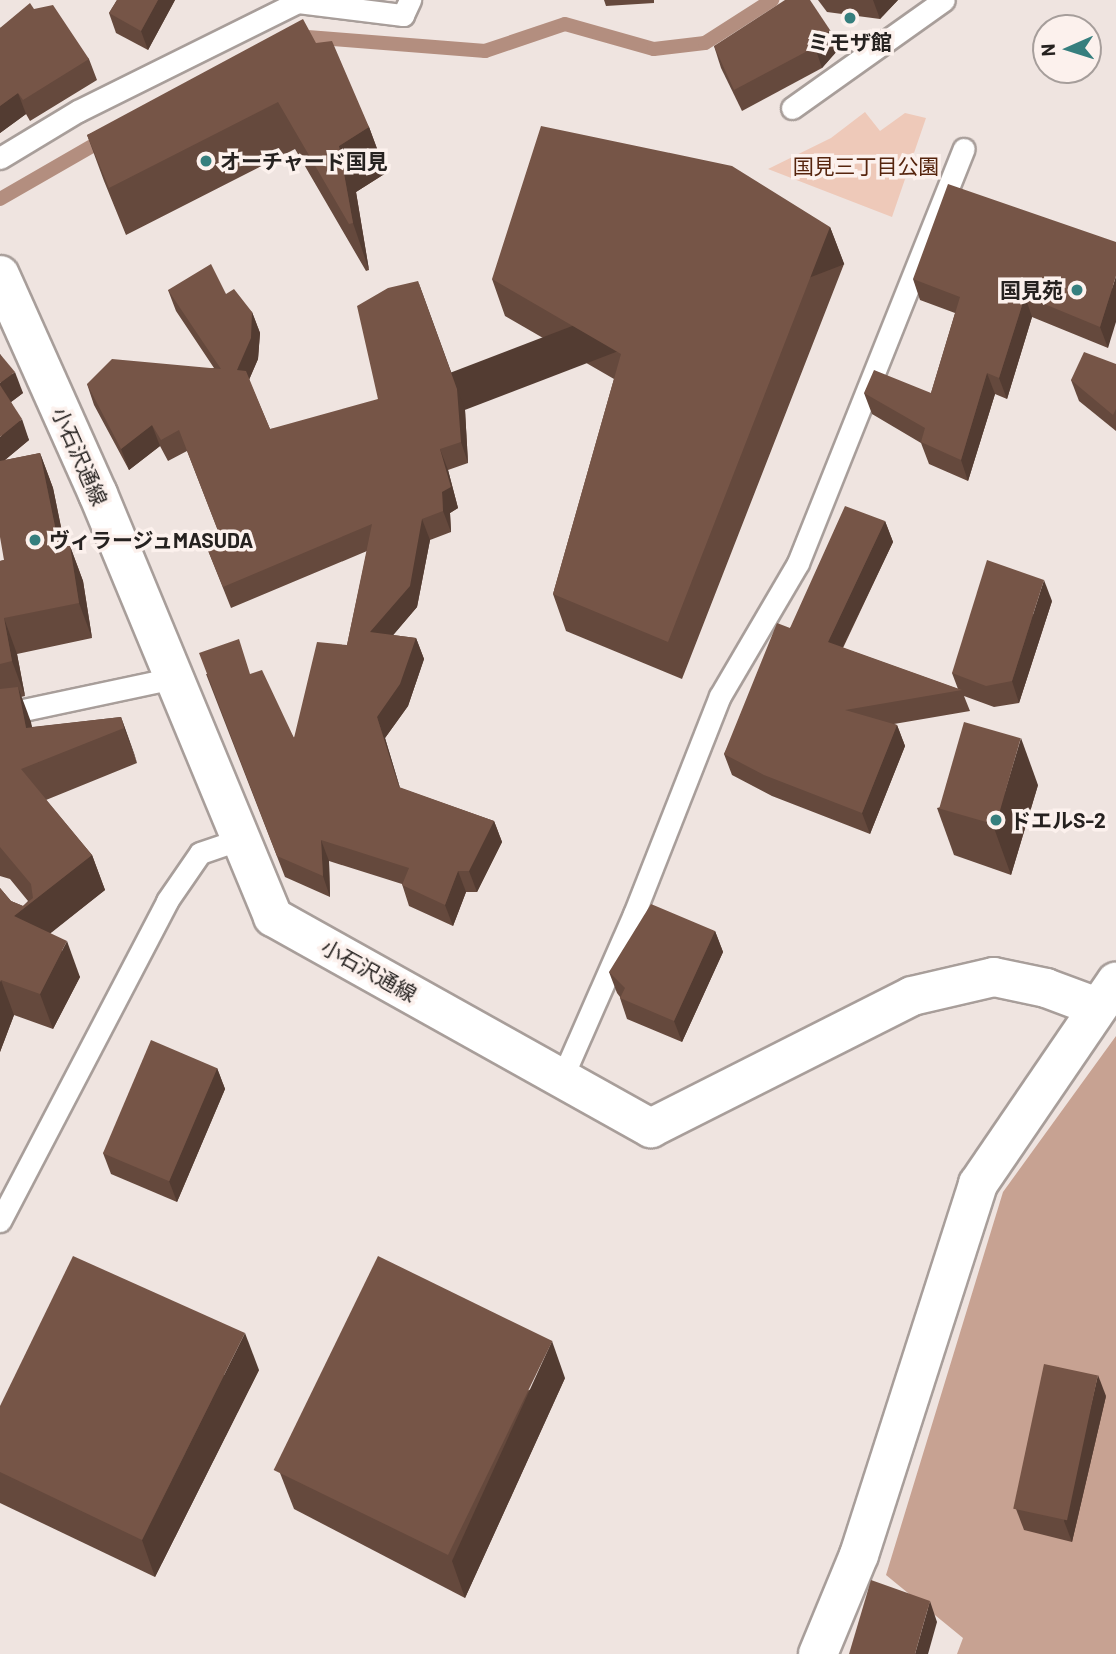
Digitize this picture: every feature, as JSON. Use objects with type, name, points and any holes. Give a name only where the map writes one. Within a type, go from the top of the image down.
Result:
[{"type":"street","name":"小石沢通線","points":[[0,275],[174,678],[273,917],[651,1128],[912,996],[994,977],[1046,988],[1106,995]]},
{"type":"street","points":[[818,1654],[859,1555],[978,1184],[1106,995]]},
{"type":"lane","points":[[0,158],[78,111],[298,2],[403,15],[410,0]]},
{"type":"lane","points":[[792,108],[944,0]]},
{"type":"lane","points":[[562,1078],[634,914],[720,696],[798,563],[964,149]]},
{"type":"lane","points":[[0,715],[174,678]]},
{"type":"lane","points":[[0,1221],[167,901],[200,853],[241,839]]},
{"type":"green space","name":"国見三丁目公園","points":[[865,112],[880,131],[905,113],[926,118],[892,217],[768,169],[831,138]]},
{"type":"shaded area","points":[[1116,1036],[1116,1654],[957,1654],[963,1638],[886,1575],[1003,1192]]},
{"type":"building","points":[[117,0],[158,0],[141,31],[109,13]]},
{"type":"building","points":[[785,0],[810,0],[830,30],[815,47],[734,90],[714,46]]},
{"type":"building","points":[[30,3],[34,9],[53,5],[89,59],[23,100],[18,93],[0,106],[0,28]]},
{"type":"building","points":[[303,19],[316,43],[332,41],[369,127],[339,146],[353,223],[349,224],[278,102],[109,188],[87,135]]},
{"type":"building","points":[[541,126],[732,166],[830,227],[668,642],[553,594],[621,354],[492,279]]},
{"type":"building","points":[[948,184],[1116,242],[1116,276],[1100,327],[1025,296],[999,378],[987,373],[961,460],[921,442],[925,428],[864,393],[874,370],[931,393],[960,297],[913,279]]},
{"type":"building","points":[[211,264],[226,294],[234,289],[252,312],[251,338],[237,370],[246,371],[270,429],[378,399],[357,306],[388,288],[418,281],[457,389],[461,442],[440,449],[451,487],[442,492],[443,511],[422,519],[410,586],[370,632],[416,638],[400,684],[377,717],[399,787],[494,821],[469,871],[458,871],[445,905],[402,885],[409,868],[321,840],[323,876],[277,856],[199,653],[239,639],[250,674],[262,670],[294,738],[317,642],[347,645],[372,524],[223,587],[207,548],[222,541],[179,430],[161,440],[152,425],[121,449],[87,384],[112,359],[221,369],[168,290]]},
{"type":"building","points":[[1084,352],[1116,364],[1116,409],[1113,415],[1071,380]]},
{"type":"building","points":[[0,354],[15,372],[0,383]]},
{"type":"building","points":[[0,385],[22,419],[0,437]]},
{"type":"building","name":"ヴィラージュMASUDA","points":[[40,453],[59,546],[70,546],[79,603],[4,618],[12,661],[0,664],[0,561],[4,560],[0,537],[0,461]]},
{"type":"building","points":[[845,506],[885,521],[828,642],[962,690],[845,710],[897,725],[862,813],[764,775],[724,754],[777,623],[790,628]]},
{"type":"building","points":[[987,560],[1044,580],[1012,681],[986,686],[952,673]]},
{"type":"building","points":[[18,687],[26,728],[121,717],[124,728],[21,769],[92,855],[14,916],[67,941],[40,994],[1,980],[0,982],[0,888],[11,901],[23,906],[33,898],[31,884],[0,847],[0,689]]},
{"type":"building","points":[[964,722],[1021,738],[996,825],[939,809]]},
{"type":"building","points":[[651,904],[715,931],[674,1021],[620,998],[625,988],[609,972]]},
{"type":"building","points":[[151,1040],[217,1068],[169,1181],[103,1153]]},
{"type":"building","points":[[73,1256],[245,1333],[142,1540],[0,1472],[0,1406]]},
{"type":"building","points":[[378,1256],[552,1341],[448,1555],[274,1470]]},
{"type":"building","points":[[1044,1364],[1098,1375],[1067,1520],[1013,1509]]},
{"type":"building","points":[[871,1580],[930,1601],[915,1654],[849,1654]]},
{"type":"waterway","points":[[295,36],[485,51],[565,24],[654,49],[705,43],[772,0]]},
{"type":"waterway","points":[[0,199],[108,137]]},
{"type":"place","name":"ミモザ館","points":[[850,18]]},
{"type":"place","name":"オーチャード国見","points":[[206,161]]},
{"type":"place","name":"国見苑","points":[[1077,290]]},
{"type":"place","name":"ヴィラージュMASUDA","points":[[35,540]]},
{"type":"place","name":"ドエルS-2","points":[[996,820]]}]
